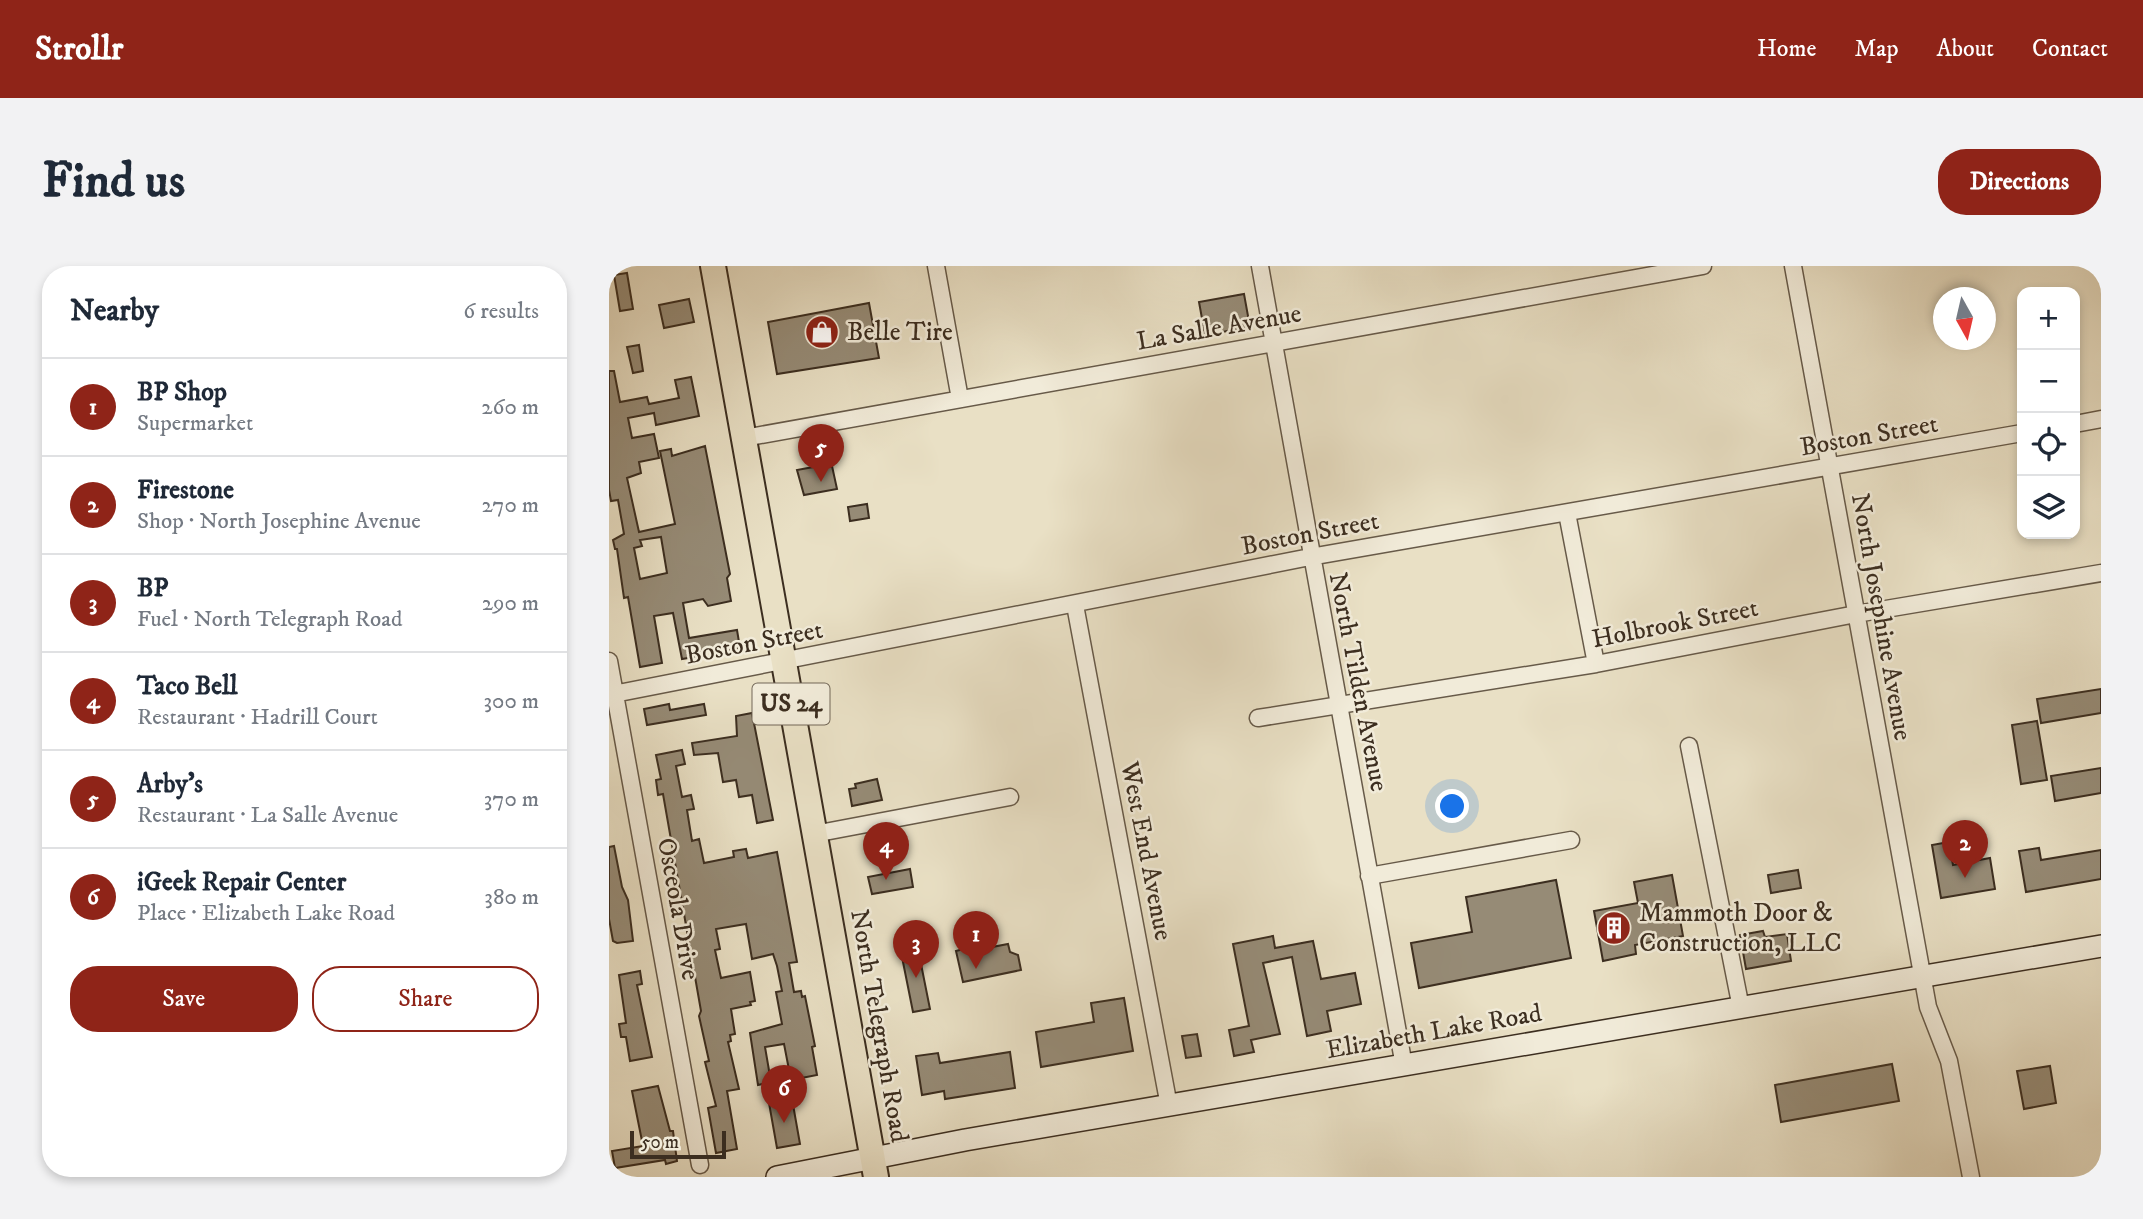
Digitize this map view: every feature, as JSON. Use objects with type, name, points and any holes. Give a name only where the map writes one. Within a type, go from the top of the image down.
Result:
[{"type":"main road","name":"North Telegraph Road","points":[[713,266],[874,1167]]},
{"type":"main road","name":"Elizabeth Lake Road","points":[[777,1177],[874,1167],[1170,1106],[2101,946]]},
{"type":"street","points":[[936,266],[960,399]]},
{"type":"street","name":"North Tilden Avenue","points":[[1259,266],[1404,1066]]},
{"type":"street","name":"La Salle Avenue","points":[[744,438],[1703,266]]},
{"type":"street","name":"North Josephine Avenue","points":[[1793,266],[1928,1007],[1949,1061],[1971,1177]]},
{"type":"street","points":[[2080,423],[2101,419]]},
{"type":"street","name":"Boston Street","points":[[612,694],[784,663],[1310,557],[2017,434]]},
{"type":"street","points":[[1567,513],[1596,664]]},
{"type":"street","name":"Holbrook Street","points":[[1258,718],[1596,664],[1856,614],[2101,573]]},
{"type":"street","name":"West End Avenue","points":[[1075,605],[1170,1106]]},
{"type":"street","name":"Osceola Drive","points":[[609,661],[612,694],[700,1165]]},
{"type":"street","points":[[1689,746],[1741,1008]]},
{"type":"street","points":[[814,834],[1010,797]]},
{"type":"street","points":[[1370,876],[1571,840]]},
{"type":"building","points":[[627,273],[633,309],[620,311],[614,275]]},
{"type":"building","points":[[1244,294],[1250,327],[1205,335],[1199,302]]},
{"type":"building","points":[[689,299],[694,322],[664,328],[659,305]]},
{"type":"building","name":"Belle Tire","points":[[869,303],[879,358],[777,374],[768,322]]},
{"type":"building","points":[[639,345],[643,371],[633,373],[627,347]]},
{"type":"building","points":[[609,371],[614,371],[620,402],[647,397],[649,404],[679,398],[675,380],[691,377],[699,416],[656,425],[654,413],[628,418],[632,438],[654,434],[659,458],[639,462],[641,473],[627,478],[639,532],[675,524],[660,451],[671,449],[672,456],[705,446],[730,574],[727,578],[731,601],[708,606],[703,599],[683,603],[689,638],[737,630],[740,648],[725,651],[724,646],[693,652],[694,657],[682,659],[673,613],[654,616],[662,663],[640,667],[628,597],[624,598],[617,549],[613,540],[624,534],[618,500],[611,501]],"holes":[[[661,537],[667,573],[640,579],[634,548],[642,546],[640,540]]]},
{"type":"building","points":[[819,466],[820,469],[832,466],[837,489],[804,495],[797,470]]},
{"type":"building","points":[[867,504],[869,518],[850,521],[848,507]]},
{"type":"building","points":[[2101,689],[2101,713],[2041,723],[2037,699]]},
{"type":"building","points":[[669,704],[670,710],[704,704],[706,715],[647,725],[644,709]]},
{"type":"building","points":[[752,713],[773,820],[757,823],[752,795],[739,797],[736,780],[723,782],[718,753],[694,755],[692,743],[737,736],[736,716]]},
{"type":"building","points":[[2037,721],[2047,780],[2021,784],[2012,725]]},
{"type":"building","points":[[682,750],[685,764],[676,766],[682,797],[691,795],[694,809],[687,810],[692,841],[699,839],[704,863],[734,857],[733,851],[746,849],[748,858],[777,852],[797,962],[789,963],[794,992],[801,991],[802,997],[805,996],[815,1046],[812,1047],[817,1075],[791,1080],[784,1044],[765,1047],[771,1082],[758,1085],[750,1033],[782,1024],[776,992],[782,991],[777,966],[773,954],[752,959],[746,924],[716,929],[720,949],[715,950],[721,978],[750,972],[755,1001],[750,1002],[751,1005],[731,1009],[735,1034],[730,1035],[731,1041],[728,1042],[739,1089],[727,1091],[737,1149],[716,1153],[708,1108],[716,1106],[705,1062],[709,1061],[699,1016],[701,1011],[663,794],[658,795],[656,780],[661,779],[656,755]]},
{"type":"building","points":[[2101,768],[2101,793],[2055,801],[2051,776]]},
{"type":"building","points":[[877,779],[882,800],[852,806],[849,789],[856,788],[855,784]]},
{"type":"building","points":[[1949,842],[1953,865],[1990,858],[1995,889],[1941,898],[1932,845]]},
{"type":"building","points":[[614,846],[622,887],[628,900],[633,941],[617,943],[613,941],[609,919],[609,847]]},
{"type":"building","points":[[2039,848],[2041,860],[2101,850],[2101,879],[2026,892],[2019,851]]},
{"type":"building","points":[[910,869],[913,887],[872,894],[868,877]]},
{"type":"building","points":[[1798,870],[1801,888],[1771,893],[1768,875]]},
{"type":"building","points":[[1672,875],[1683,936],[1635,945],[1636,954],[1603,961],[1594,911],[1638,903],[1634,882]]},
{"type":"building","points":[[1556,880],[1571,958],[1419,988],[1411,943],[1472,932],[1466,897]]},
{"type":"building","points":[[1763,931],[1765,937],[1787,934],[1791,961],[1746,969],[1740,935]]},
{"type":"building","points":[[1273,936],[1275,948],[1313,941],[1321,979],[1355,973],[1361,1004],[1327,1011],[1331,1031],[1307,1036],[1292,957],[1263,963],[1280,1034],[1251,1040],[1254,1052],[1234,1056],[1229,1030],[1249,1026],[1233,944]]},
{"type":"building","points":[[986,943],[987,948],[1008,944],[1010,952],[1018,955],[1021,970],[963,982],[956,951]]},
{"type":"building","points":[[918,949],[930,1009],[913,1012],[901,952]]},
{"type":"building","points":[[640,971],[642,984],[637,985],[652,1057],[630,1061],[626,1037],[621,1037],[619,1024],[626,1023],[619,975]]},
{"type":"building","points":[[1124,998],[1133,1051],[1041,1067],[1036,1032],[1094,1022],[1091,1003]]},
{"type":"building","points":[[1197,1034],[1201,1056],[1186,1058],[1182,1036]]},
{"type":"building","points":[[1010,1052],[1015,1088],[945,1099],[944,1091],[922,1095],[916,1056],[938,1053],[940,1063]]},
{"type":"building","points":[[1892,1064],[1899,1101],[1781,1122],[1775,1085]]},
{"type":"building","points":[[2050,1066],[2056,1103],[2024,1109],[2017,1071]]},
{"type":"building","points":[[658,1086],[670,1131],[673,1131],[677,1161],[666,1164],[665,1160],[615,1168],[612,1151],[643,1146],[632,1091]]},
{"type":"building","points":[[792,1099],[800,1144],[777,1148],[769,1103]]},
{"type":"place","name":"Belle Tire","points":[[822,332]]},
{"type":"place","name":"Arby's","points":[[821,482]]},
{"type":"place","name":"Firestone","points":[[1965,878]]},
{"type":"place","name":"Taco Bell","points":[[886,880]]},
{"type":"place","name":"Mammoth Door & Construction, LLC","points":[[1614,928]]},
{"type":"place","name":"BP Shop","points":[[976,969]]},
{"type":"place","name":"BP","points":[[916,978]]},
{"type":"place","name":"iGeek Repair Center","points":[[784,1123]]}]
